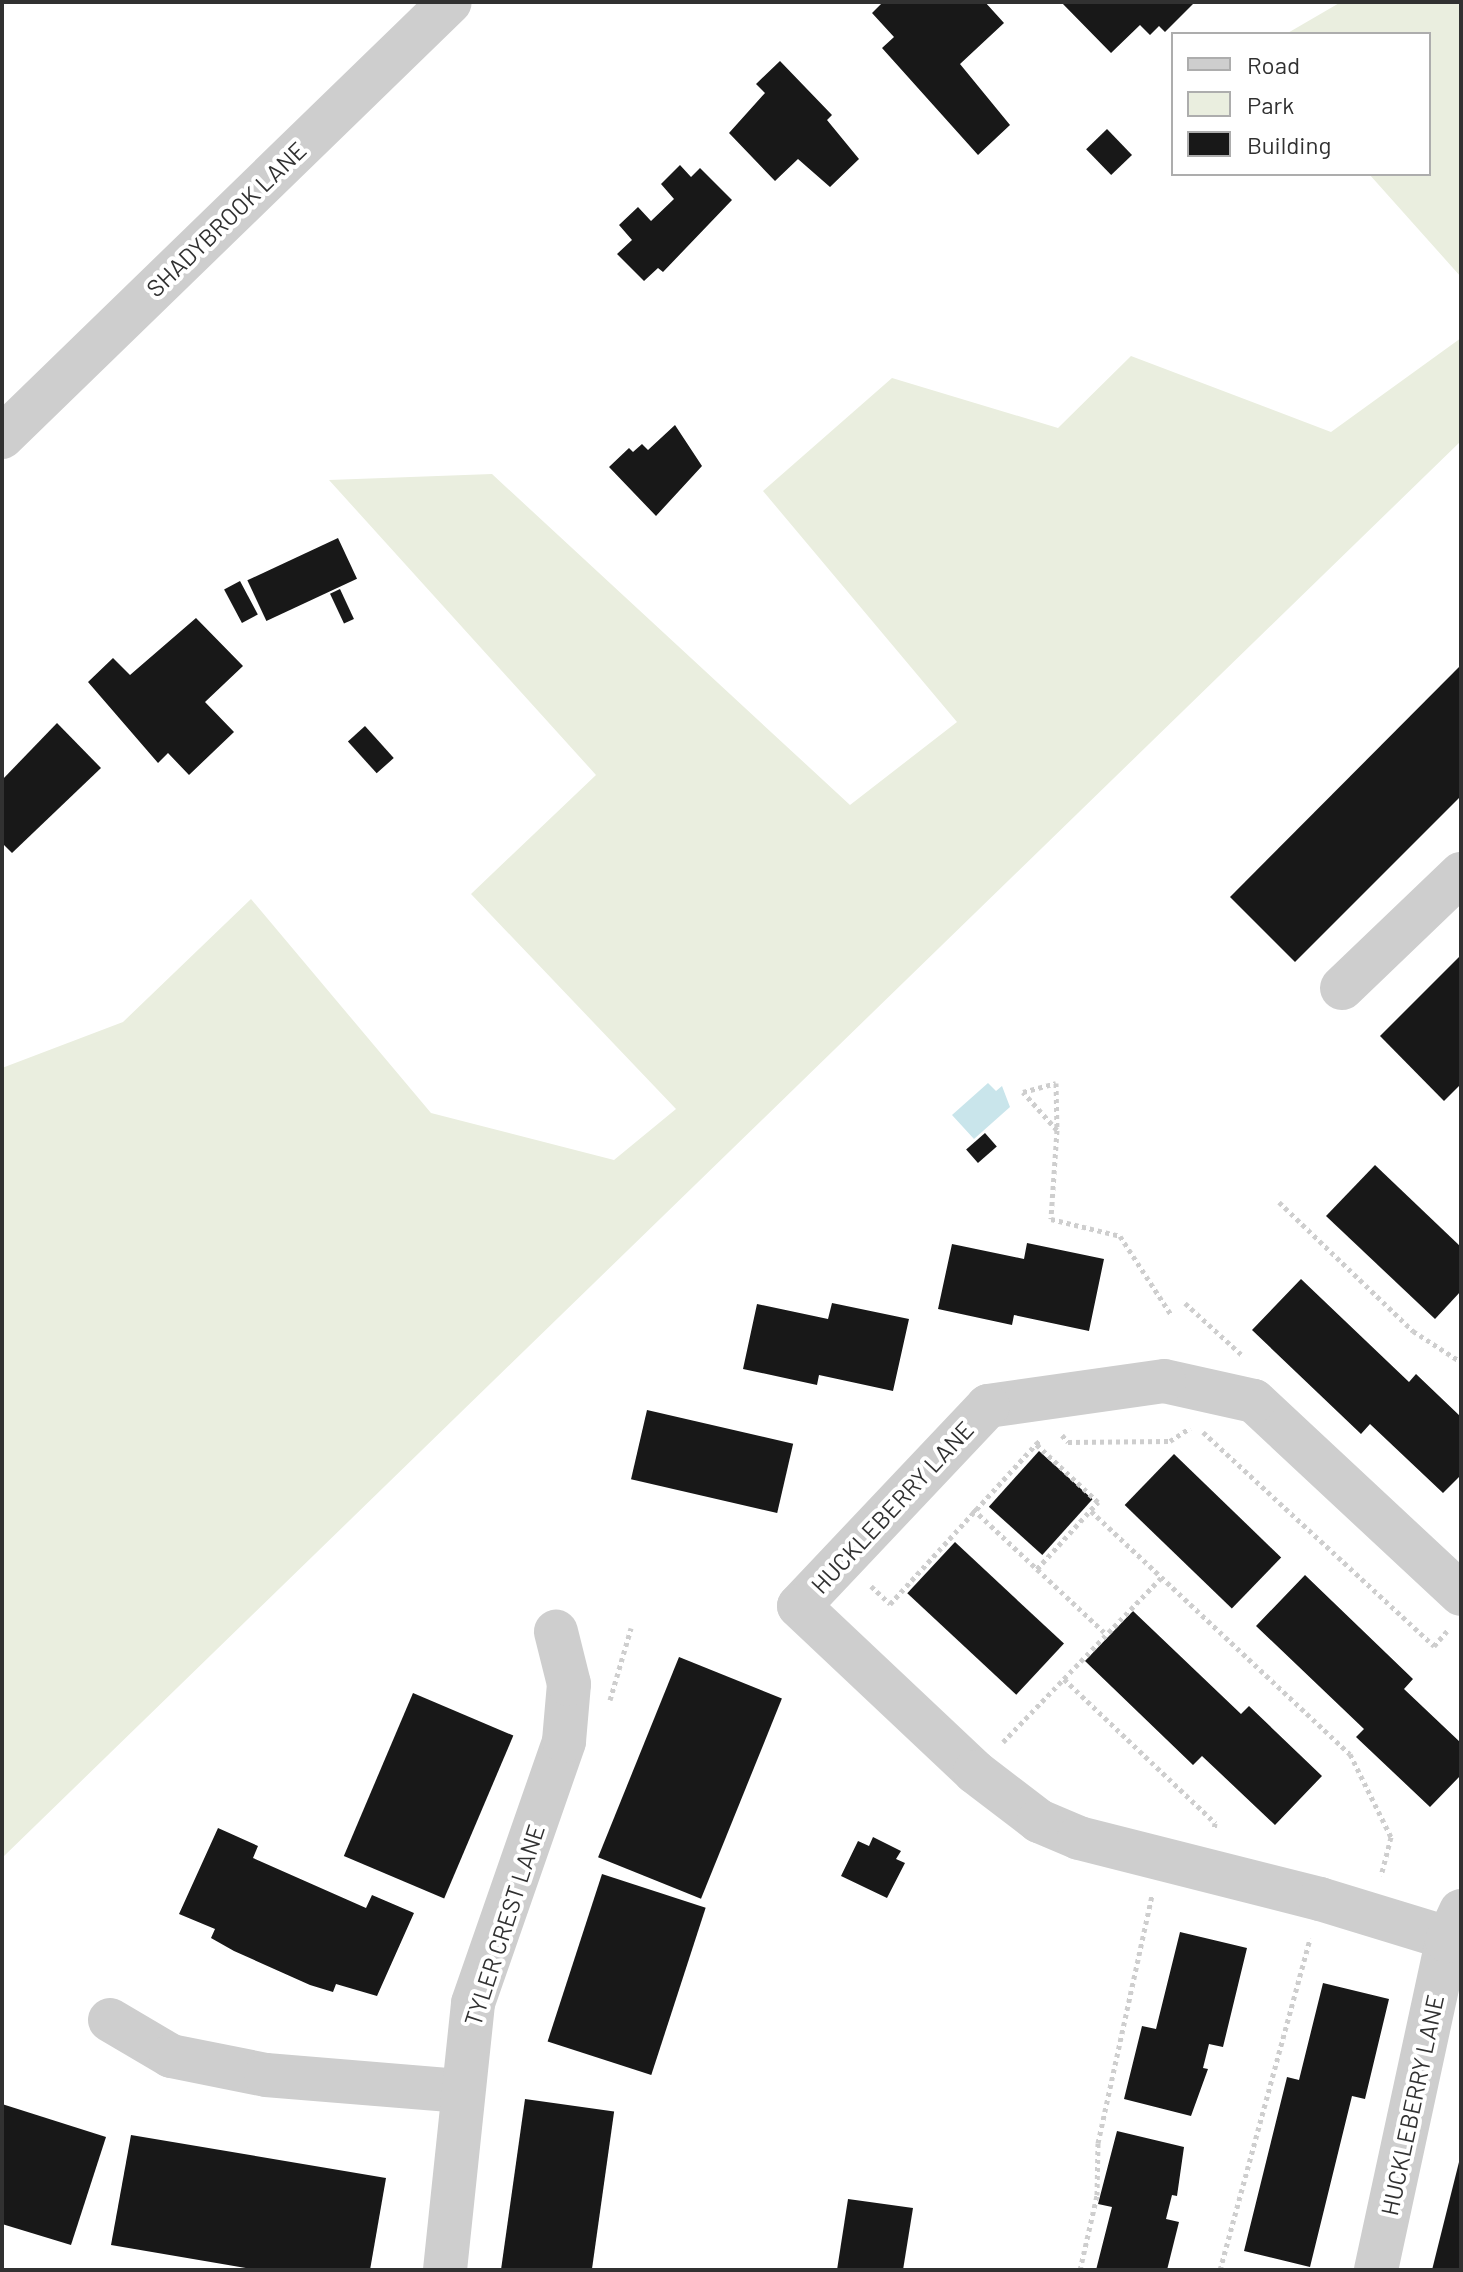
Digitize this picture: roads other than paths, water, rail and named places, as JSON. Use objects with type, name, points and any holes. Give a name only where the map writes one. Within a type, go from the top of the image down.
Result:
[{"type":"street","name":"SHADYBROOK LANE","points":[[2,437],[450,2]]},
{"type":"street","points":[[1342,988],[1461,874]]},
{"type":"street","name":"HUCKLEBERRY LANE","points":[[1376,2270],[1456,1931],[1371,1916],[1320,1899],[1160,1860],[1039,1821],[975,1772],[799,1606],[988,1406],[1164,1381],[1254,1401],[1461,1594]]},
{"type":"street","name":"TYLER CREST LANE","points":[[445,2270],[459,2091],[473,2003],[564,1741],[569,1684],[556,1632]]},
{"type":"street","points":[[110,2020],[185,2059],[266,2075],[459,2091]]},
{"type":"water","points":[[988,1083],[996,1091],[1002,1086],[1010,1107],[974,1139],[952,1115]]}]
